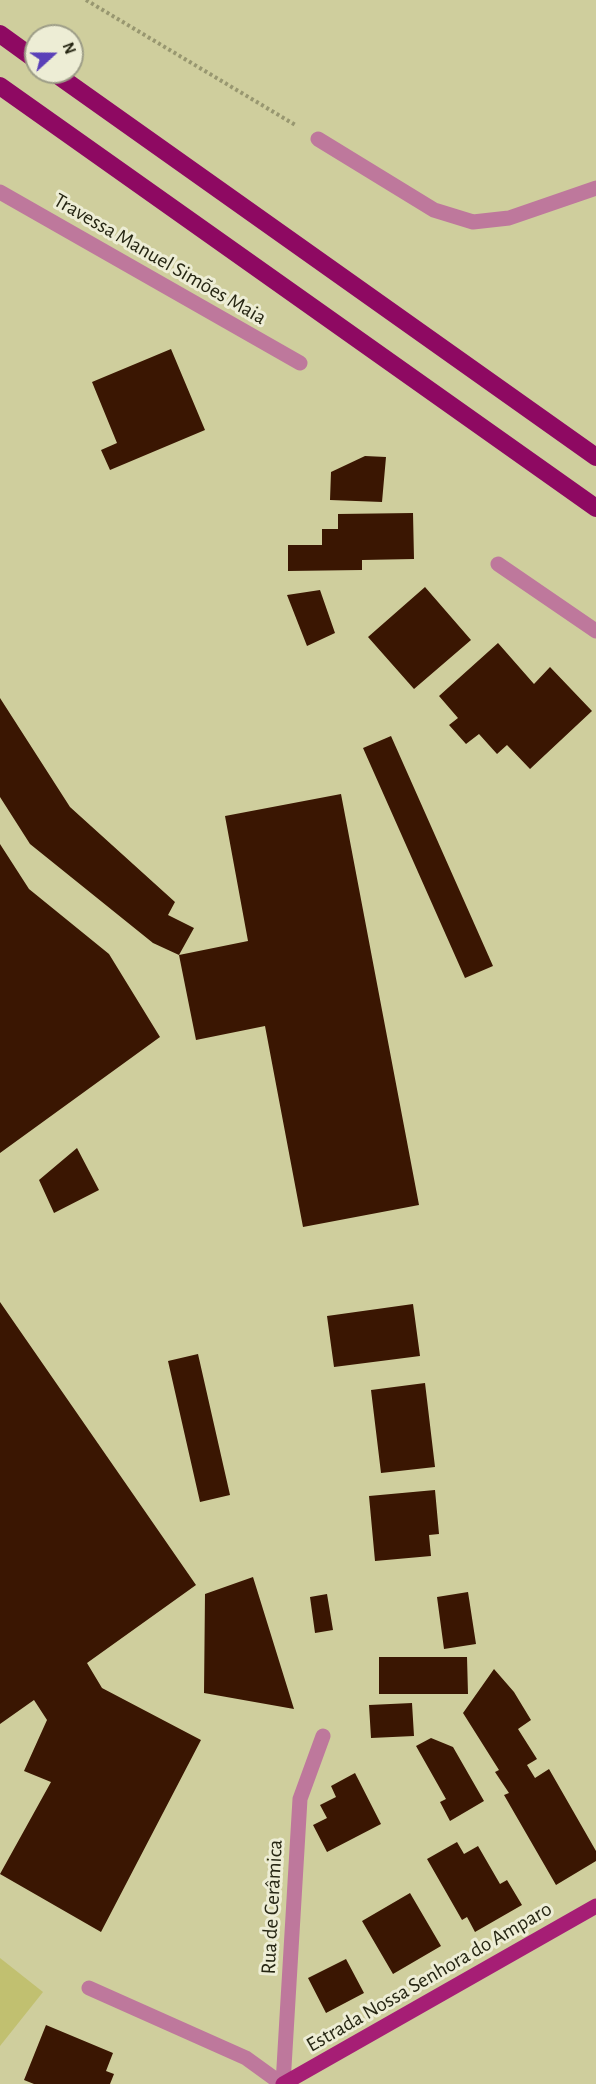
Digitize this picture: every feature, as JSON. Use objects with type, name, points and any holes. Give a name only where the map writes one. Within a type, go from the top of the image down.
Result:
[{"type":"highway","points":[[0,34],[24,51]]},
{"type":"highway","points":[[70,84],[596,457]]},
{"type":"highway","points":[[0,86],[596,508]]},
{"type":"main road","name":"Estrada Nossa Senhora do Amparo","points":[[283,2084],[596,1906]]},
{"type":"street","points":[[318,139],[434,210],[473,222],[509,218],[596,188]]},
{"type":"street","name":"Travessa Manuel Simões Maia","points":[[0,192],[300,363]]},
{"type":"street","points":[[498,564],[596,631]]},
{"type":"street","name":"Rua de Cerâmica","points":[[283,2084],[300,1799],[323,1736]]},
{"type":"street","points":[[89,1989],[246,2058],[283,2084]]},
{"type":"path","points":[[86,0],[318,139]]},
{"type":"shaded area","points":[[0,1958],[43,1992],[0,2046]]},
{"type":"building","points":[[171,349],[205,430],[110,470],[101,450],[117,443],[92,382]]},
{"type":"building","points":[[365,456],[386,457],[382,502],[330,500],[331,472]]},
{"type":"building","points":[[413,513],[414,559],[362,560],[362,570],[288,571],[288,545],[322,545],[322,529],[338,529],[338,514]]},
{"type":"building","points":[[425,587],[471,640],[414,689],[368,637]]},
{"type":"building","points":[[320,590],[335,633],[307,646],[287,595]]},
{"type":"building","points":[[498,643],[534,684],[550,667],[592,711],[530,769],[507,745],[497,754],[479,734],[466,744],[449,725],[458,718],[439,696]]},
{"type":"building","points":[[0,698],[70,807],[175,902],[168,915],[194,928],[179,955],[153,943],[30,844],[0,797]]},
{"type":"building","points":[[391,736],[493,966],[465,978],[363,748]]},
{"type":"building","points":[[341,794],[419,1205],[303,1227],[265,1026],[196,1040],[179,955],[248,941],[225,816]]},
{"type":"building","points":[[0,844],[29,889],[109,954],[160,1037],[0,1153]]},
{"type":"building","points":[[77,1148],[99,1190],[54,1213],[39,1180]]},
{"type":"building","points":[[0,1302],[196,1585],[87,1663],[102,1688],[201,1740],[101,1932],[0,1874],[51,1782],[24,1771],[47,1720],[34,1700],[0,1724]]},
{"type":"building","points":[[413,1304],[420,1356],[334,1367],[327,1316]]},
{"type":"building","points":[[198,1354],[230,1495],[200,1502],[168,1361]]},
{"type":"building","points":[[425,1383],[435,1467],[381,1473],[371,1390]]},
{"type":"building","points":[[435,1490],[439,1534],[429,1535],[431,1556],[375,1561],[369,1496]]},
{"type":"building","points":[[253,1577],[294,1709],[204,1693],[205,1594]]},
{"type":"building","points":[[468,1592],[476,1644],[444,1649],[437,1597]]},
{"type":"building","points":[[327,1594],[333,1630],[315,1633],[310,1597]]},
{"type":"building","points":[[379,1657],[467,1657],[468,1694],[379,1694]]},
{"type":"building","points":[[494,1669],[514,1692],[531,1720],[518,1729],[537,1759],[527,1765],[535,1778],[549,1769],[596,1851],[596,1861],[556,1885],[504,1795],[509,1793],[495,1772],[499,1770],[463,1713]]},
{"type":"building","points":[[412,1703],[414,1736],[371,1738],[369,1705]]},
{"type":"building","points":[[431,1738],[453,1747],[484,1801],[450,1821],[440,1802],[446,1799],[416,1746]]},
{"type":"building","points":[[355,1773],[381,1824],[327,1852],[313,1825],[327,1818],[320,1805],[336,1797],[331,1786]]},
{"type":"building","points":[[457,1842],[464,1854],[478,1846],[500,1884],[507,1880],[522,1905],[475,1932],[467,1917],[462,1920],[427,1859]]},
{"type":"building","points":[[410,1893],[441,1946],[393,1974],[362,1921]]},
{"type":"building","points":[[346,1959],[364,1993],[326,2013],[308,1978]]},
{"type":"building","points":[[46,2025],[113,2053],[106,2071],[114,2074],[110,2084],[34,2084],[24,2080]]}]
